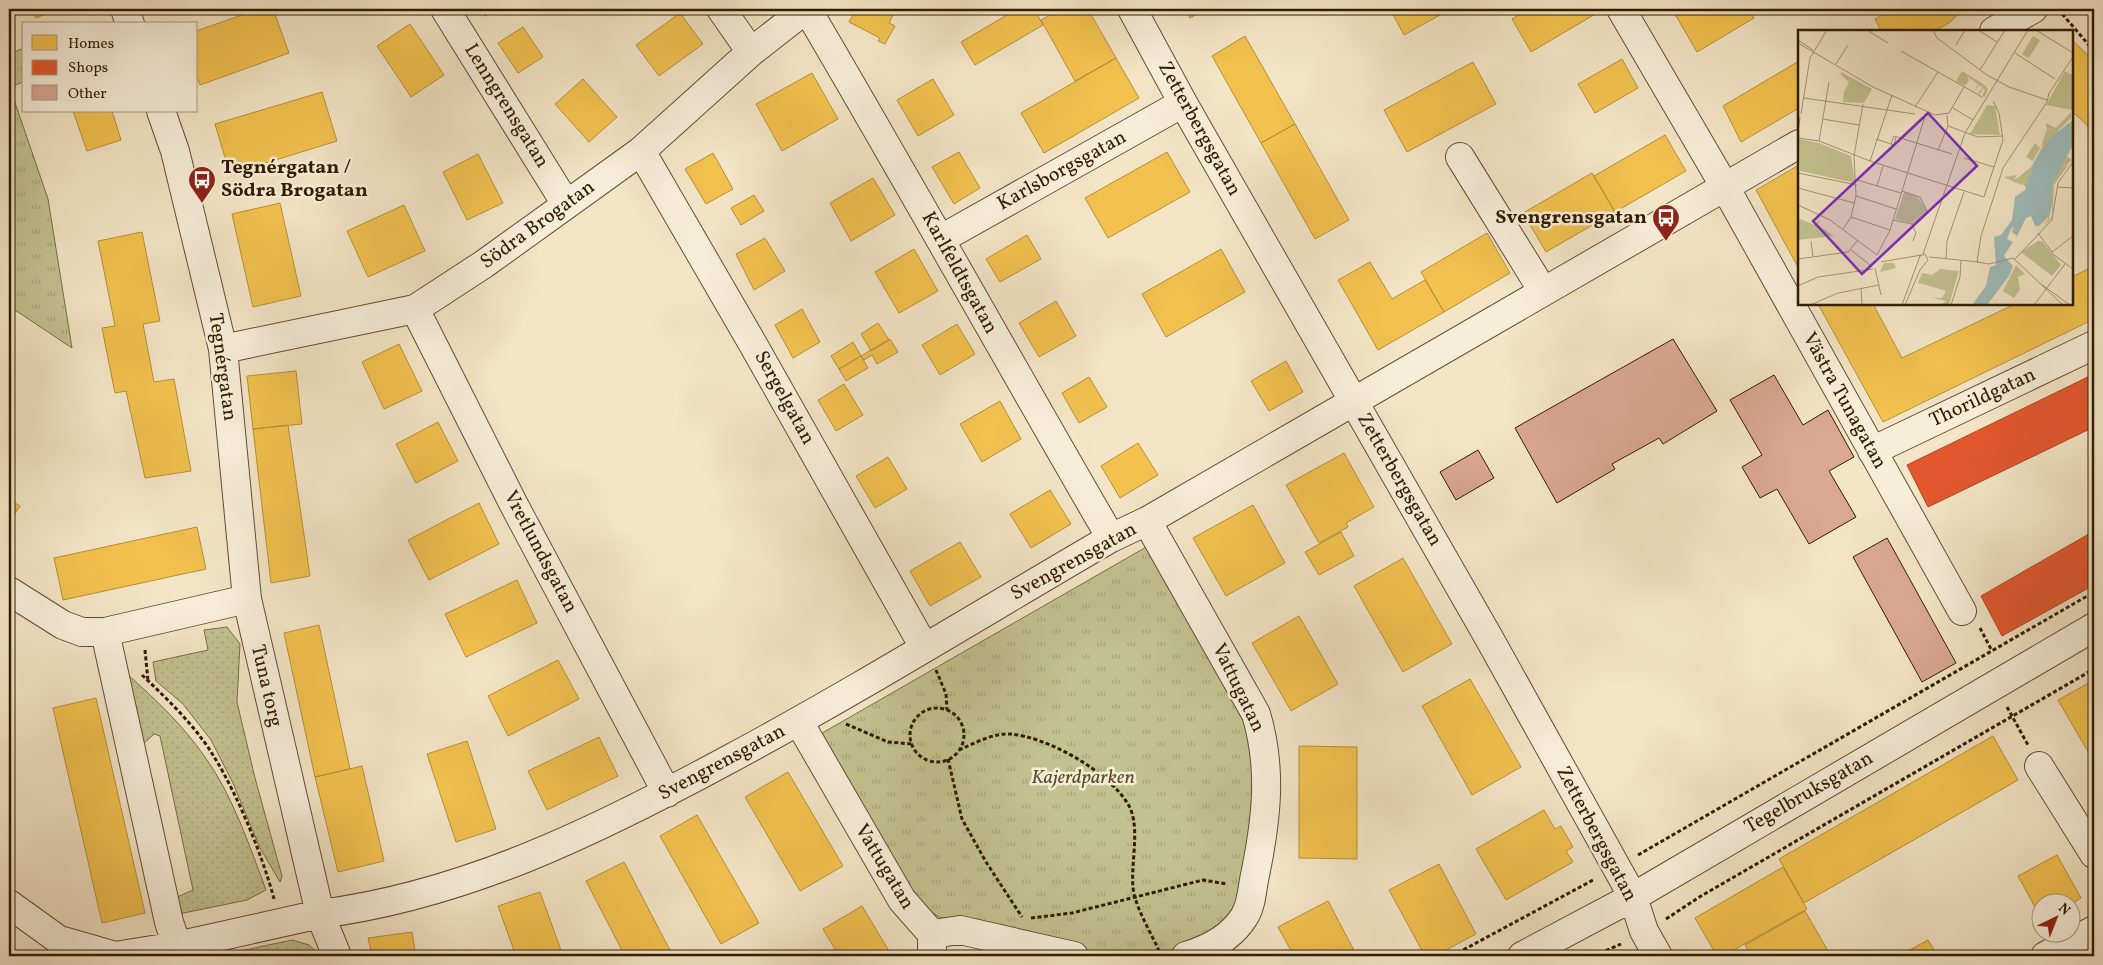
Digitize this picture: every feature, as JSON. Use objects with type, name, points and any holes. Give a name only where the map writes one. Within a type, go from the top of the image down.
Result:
[{"type":"street","points":[[125,9],[129,22]]},
{"type":"street","name":"Lenngrensgatan","points":[[446,9],[566,204]]},
{"type":"street","points":[[721,9],[751,52]]},
{"type":"street","name":"Södra Brogatan","points":[[223,349],[415,309],[484,264],[641,151],[751,52],[807,9]]},
{"type":"street","name":"Karlfeldtsgatan","points":[[807,9],[1111,538]]},
{"type":"street","name":"Zetterbergsgatan","points":[[1132,9],[1183,103],[1354,400],[1616,868],[1632,898],[1644,932],[1658,956]]},
{"type":"street","name":"Västra Tunagatan","points":[[1620,9],[1725,186],[1962,611]]},
{"type":"street","points":[[1996,30],[2033,9]]},
{"type":"street","name":"Karlsborgsgatan","points":[[941,240],[1183,103]]},
{"type":"street","name":"Tegnérgatan","points":[[161,112],[176,151],[223,349],[247,599]]},
{"type":"street","name":"Svengrensgatan","points":[[9,904],[72,949],[115,956],[172,951],[320,914],[362,908],[438,890],[540,854],[667,793],[809,716],[1111,538],[1147,521],[1798,145]]},
{"type":"street","name":"Sergelgatan","points":[[641,151],[754,346],[924,647]]},
{"type":"street","points":[[1460,158],[1543,291]]},
{"type":"street","name":"Vretlundsgatan","points":[[415,309],[513,503],[667,793]]},
{"type":"street","name":"Thorildgatan","points":[[1872,451],[2094,345]]},
{"type":"street","name":"Vattugatan","points":[[1147,521],[1251,705],[1264,741],[1267,768],[1262,840],[1246,915],[1229,935],[1204,950],[1186,956]]},
{"type":"street","points":[[9,591],[64,625],[82,632],[105,636],[142,623],[247,599]]},
{"type":"street","name":"Tuna torg","points":[[247,599],[320,914],[337,956]]},
{"type":"street","name":"Tegelbruksgatan","points":[[1522,956],[1632,898],[2094,627]]},
{"type":"street","points":[[105,636],[170,922],[172,951]]},
{"type":"street","name":"Vattugatan","points":[[809,716],[902,900],[932,945],[960,930],[1074,956]]},
{"type":"street","points":[[2039,766],[2094,854]]},
{"type":"street","points":[[2045,956],[2094,930]]},
{"type":"path","points":[[2058,9],[2094,51]]},
{"type":"path","points":[[1452,956],[1616,868],[2094,592]]},
{"type":"path","points":[[142,623],[148,681]]},
{"type":"path","points":[[105,636],[203,739],[233,792],[274,899]]},
{"type":"path","points":[[924,647],[940,677],[946,694],[947,710]]},
{"type":"path","points":[[1980,658],[2039,766]]},
{"type":"path","points":[[1594,956],[1644,932],[1700,896],[2094,669]]},
{"type":"path","points":[[960,750],[964,734],[958,718],[947,710],[932,709],[916,718],[910,735],[912,744],[916,752],[929,761],[938,762],[948,759],[960,750],[986,739],[1009,734],[1046,744],[1090,766],[1104,777],[1128,804],[1133,819],[1134,896],[1161,956]]},
{"type":"path","points":[[809,716],[901,745],[912,744]]},
{"type":"path","points":[[948,759],[965,826],[1023,918]]},
{"type":"path","points":[[1002,940],[1023,918],[1072,913],[1203,880],[1222,883],[1251,893]]},
{"type":"green space","points":[[22,49],[22,82],[10,88],[48,199],[72,348],[9,306],[9,54]]},
{"type":"green space","name":"Kajerdparken","points":[[1148,546],[1244,714],[1255,778],[1253,844],[1234,916],[1216,938],[1169,956],[1100,956],[939,917],[908,896],[817,736]]},
{"type":"green space","points":[[227,627],[240,644],[237,702],[255,778],[282,876],[280,882],[260,848],[233,783],[211,740],[183,704],[156,681],[153,662],[208,650],[204,630]]},
{"type":"green space","points":[[126,673],[178,723],[215,772],[240,821],[266,890],[247,900],[179,914],[175,898],[193,890],[160,736],[154,734],[141,746]]},
{"type":"green space","points":[[292,940],[309,945],[321,956],[217,956]]},
{"type":"building: Homes","points":[[32,9],[58,9],[36,18]]},
{"type":"building: Homes","points":[[259,9],[273,9],[289,53],[200,85],[198,79],[198,30]]},
{"type":"building: Homes","points":[[480,9],[496,9],[485,16]]},
{"type":"building: Homes","points":[[856,9],[896,9],[889,23],[895,26],[885,44],[878,41],[880,38],[849,22]]},
{"type":"building: Homes","points":[[1017,9],[1034,9],[1043,25],[975,65],[961,42]]},
{"type":"building: Homes","points":[[1061,9],[1088,9],[1116,58],[1075,81],[1041,20]]},
{"type":"building: Homes","points":[[1185,9],[1206,9],[1190,18]]},
{"type":"building: Homes","points":[[1390,9],[1451,9],[1404,35]]},
{"type":"building: Homes","points":[[1529,9],[1594,9],[1597,13],[1531,52],[1512,19]]},
{"type":"building: Homes","points":[[1672,9],[1749,9],[1754,18],[1697,52]]},
{"type":"building: Homes","points":[[1893,9],[1964,9],[1949,23],[1936,30],[1880,30],[1875,19]]},
{"type":"building: Homes","points":[[680,13],[703,44],[659,76],[636,45]]},
{"type":"building: Homes","points":[[410,24],[444,75],[411,97],[377,46]]},
{"type":"building: Homes","points":[[523,27],[543,57],[518,73],[498,43]]},
{"type":"building: Homes","points":[[1245,36],[1295,124],[1261,143],[1212,56]]},
{"type":"building: Homes","points":[[2073,41],[2094,61],[2094,132],[2073,112]]},
{"type":"building: Homes","points":[[1116,58],[1139,98],[1044,153],[1021,113]]},
{"type":"building: Homes","points":[[1622,59],[1638,88],[1595,113],[1578,84]]},
{"type":"building: Homes","points":[[1473,62],[1496,104],[1407,152],[1384,110]]},
{"type":"building: Homes","points":[[1798,62],[1798,109],[1741,142],[1723,106]]},
{"type":"building: Homes","points":[[812,73],[838,119],[782,151],[756,104]]},
{"type":"building: Homes","points":[[583,79],[617,117],[589,142],[555,104]]},
{"type":"building: Homes","points":[[933,79],[954,115],[918,136],[897,100]]},
{"type":"building: Homes","points":[[322,92],[337,141],[230,174],[215,124]]},
{"type":"building: Homes","points":[[73,112],[112,112],[121,140],[87,151]]},
{"type":"building: Homes","points":[[1295,124],[1349,220],[1315,239],[1261,143]]},
{"type":"building: Homes","points":[[1665,135],[1686,171],[1615,212],[1594,176]]},
{"type":"building: Homes","points":[[959,152],[980,188],[954,204],[932,167]]},
{"type":"building: Homes","points":[[1167,152],[1190,192],[1108,238],[1085,198]]},
{"type":"building: Homes","points":[[713,153],[733,189],[706,204],[685,169]]},
{"type":"building: Homes","points":[[478,154],[503,203],[467,220],[443,172]]},
{"type":"building: Homes","points":[[1798,166],[1798,267],[1756,190]]},
{"type":"building: Homes","points":[[1592,173],[1615,212],[1546,252],[1523,213]]},
{"type":"building: Homes","points":[[873,178],[895,215],[851,241],[830,203]]},
{"type":"building: Homes","points":[[754,195],[764,211],[741,225],[731,208]]},
{"type":"building: Homes","points":[[280,203],[301,296],[253,307],[232,214]]},
{"type":"building: Homes","points":[[404,205],[425,251],[368,277],[347,231]]},
{"type":"building: Homes","points":[[142,232],[160,321],[143,324],[154,382],[174,379],[191,471],[145,478],[126,391],[115,393],[102,328],[115,326],[98,241]]},
{"type":"building: Homes","points":[[1487,233],[1510,273],[1444,312],[1421,272]]},
{"type":"building: Homes","points":[[1027,235],[1041,259],[1000,282],[986,259]]},
{"type":"building: Homes","points":[[765,238],[785,271],[754,290],[736,254]]},
{"type":"building: Homes","points":[[914,249],[938,291],[899,313],[875,272]]},
{"type":"building: Homes","points":[[1221,249],[1245,292],[1166,337],[1142,294]]},
{"type":"building: Homes","points":[[1370,262],[1392,299],[1425,280],[1444,312],[1378,350],[1338,280]]},
{"type":"building: Homes","points":[[2094,266],[2094,319],[1883,422],[1819,305],[1874,305],[1902,358],[2013,305],[2073,305],[2073,276]]},
{"type":"building: Homes","points":[[1056,301],[1076,336],[1039,357],[1019,323]]},
{"type":"building: Homes","points":[[802,309],[820,342],[793,358],[775,325]]},
{"type":"building: Homes","points":[[878,323],[889,340],[871,351],[861,334]]},
{"type":"building: Homes","points":[[957,324],[975,354],[940,375],[922,345]]},
{"type":"building: Homes","points":[[890,339],[898,352],[877,364],[872,355],[864,360],[861,356]]},
{"type":"building: Homes","points":[[853,342],[861,356],[839,369],[831,356]]},
{"type":"building: Homes","points":[[399,344],[422,391],[384,409],[362,362]]},
{"type":"building: Homes","points":[[861,356],[868,368],[846,381],[839,369]]},
{"type":"building: Homes","points":[[1286,361],[1303,392],[1269,411],[1251,381]]},
{"type":"building: Homes","points":[[296,371],[302,424],[253,429],[247,376]]},
{"type":"building: Homes","points":[[1089,377],[1107,407],[1079,423],[1062,393]]},
{"type":"building: Homes","points":[[844,384],[863,415],[836,431],[818,400]]},
{"type":"building: Homes","points":[[1000,401],[1021,439],[982,462],[960,424]]},
{"type":"building: Homes","points":[[438,422],[458,461],[416,483],[396,444]]},
{"type":"building: Homes","points":[[288,425],[310,576],[271,583],[253,429]]},
{"type":"building: Homes","points":[[1138,443],[1158,475],[1120,498],[1101,466]]},
{"type":"building: Homes","points":[[1344,453],[1374,507],[1346,523],[1348,527],[1319,543],[1286,485]]},
{"type":"building: Homes","points":[[888,457],[907,489],[875,508],[856,476]]},
{"type":"building: Homes","points":[[1050,490],[1071,524],[1031,548],[1010,514]]},
{"type":"building: Homes","points":[[9,499],[20,506],[9,522]]},
{"type":"building: Homes","points":[[479,503],[499,544],[429,580],[408,540]]},
{"type":"building: Homes","points":[[1253,505],[1285,563],[1226,596],[1193,538]]},
{"type":"building: Homes","points":[[197,527],[206,569],[63,600],[54,558]]},
{"type":"building: Homes","points":[[1341,532],[1354,556],[1319,575],[1305,552]]},
{"type":"building: Homes","points":[[960,542],[981,577],[930,606],[910,571]]},
{"type":"building: Homes","points":[[1403,558],[1452,644],[1403,672],[1354,586]]},
{"type":"building: Homes","points":[[517,580],[537,623],[466,657],[445,614]]},
{"type":"building: Homes","points":[[1299,616],[1338,684],[1291,711],[1252,643]]},
{"type":"building: Homes","points":[[319,625],[350,769],[315,777],[284,633]]},
{"type":"building: Homes","points":[[558,660],[579,699],[508,736],[488,696]]},
{"type":"building: Homes","points":[[1470,679],[1521,767],[1472,795],[1422,706]]},
{"type":"building: Homes","points":[[2094,680],[2094,762],[2058,700]]},
{"type":"building: Homes","points":[[96,698],[145,913],[102,923],[53,708]]},
{"type":"building: Homes","points":[[1993,736],[2018,780],[1804,903],[1779,859]]},
{"type":"building: Homes","points":[[599,737],[618,776],[547,810],[528,771]]},
{"type":"building: Homes","points":[[467,741],[496,829],[456,842],[427,754]]},
{"type":"building: Homes","points":[[1299,746],[1357,747],[1357,859],[1299,858]]},
{"type":"building: Homes","points":[[362,766],[384,861],[338,872],[315,777]]},
{"type":"building: Homes","points":[[788,772],[843,866],[800,891],[745,797]]},
{"type":"building: Homes","points":[[1544,810],[1555,829],[1561,826],[1573,847],[1566,851],[1573,862],[1506,900],[1476,849]]},
{"type":"building: Homes","points":[[697,815],[759,923],[721,944],[660,836]]},
{"type":"building: Homes","points":[[2057,855],[2078,892],[2030,892],[2030,898],[2018,876]]},
{"type":"building: Homes","points":[[624,862],[673,956],[625,956],[586,881]]},
{"type":"building: Homes","points":[[1439,864],[1476,934],[1435,956],[1425,956],[1389,890]]},
{"type":"building: Homes","points":[[1783,867],[1807,909],[1723,956],[1717,956],[1695,918]]},
{"type":"building: Homes","points":[[540,892],[563,956],[516,956],[498,906]]},
{"type":"building: Homes","points":[[1328,901],[1357,956],[1294,956],[1278,927]]},
{"type":"building: Homes","points":[[862,906],[892,956],[839,956],[823,929]]},
{"type":"building: Homes","points":[[1805,911],[1831,956],[1751,956],[1745,945]]},
{"type":"building: Homes","points":[[412,932],[416,956],[372,956],[368,938]]},
{"type":"building: Homes","points":[[1928,940],[1938,956],[1899,956]]},
{"type":"building: Shops","points":[[2094,374],[2094,427],[1928,507],[1907,465]]},
{"type":"building: Shops","points":[[2094,531],[2094,585],[2002,636],[1981,596]]},
{"type":"building: Other","points":[[1673,339],[1717,411],[1663,444],[1659,438],[1612,464],[1615,469],[1557,503],[1515,428]]},
{"type":"building: Other","points":[[1774,375],[1803,425],[1828,410],[1854,457],[1829,471],[1856,517],[1809,544],[1777,489],[1760,498],[1742,467],[1762,455],[1730,400]]},
{"type":"building: Other","points":[[1478,450],[1494,478],[1456,500],[1440,472]]},
{"type":"building: Other","points":[[1887,538],[1956,663],[1922,682],[1853,557]]},
{"type":"place","name":"Tegnérgatan / Södra Brogatan","points":[[202,204]]},
{"type":"place","name":"Svengrensgatan","points":[[1666,242]]}]
